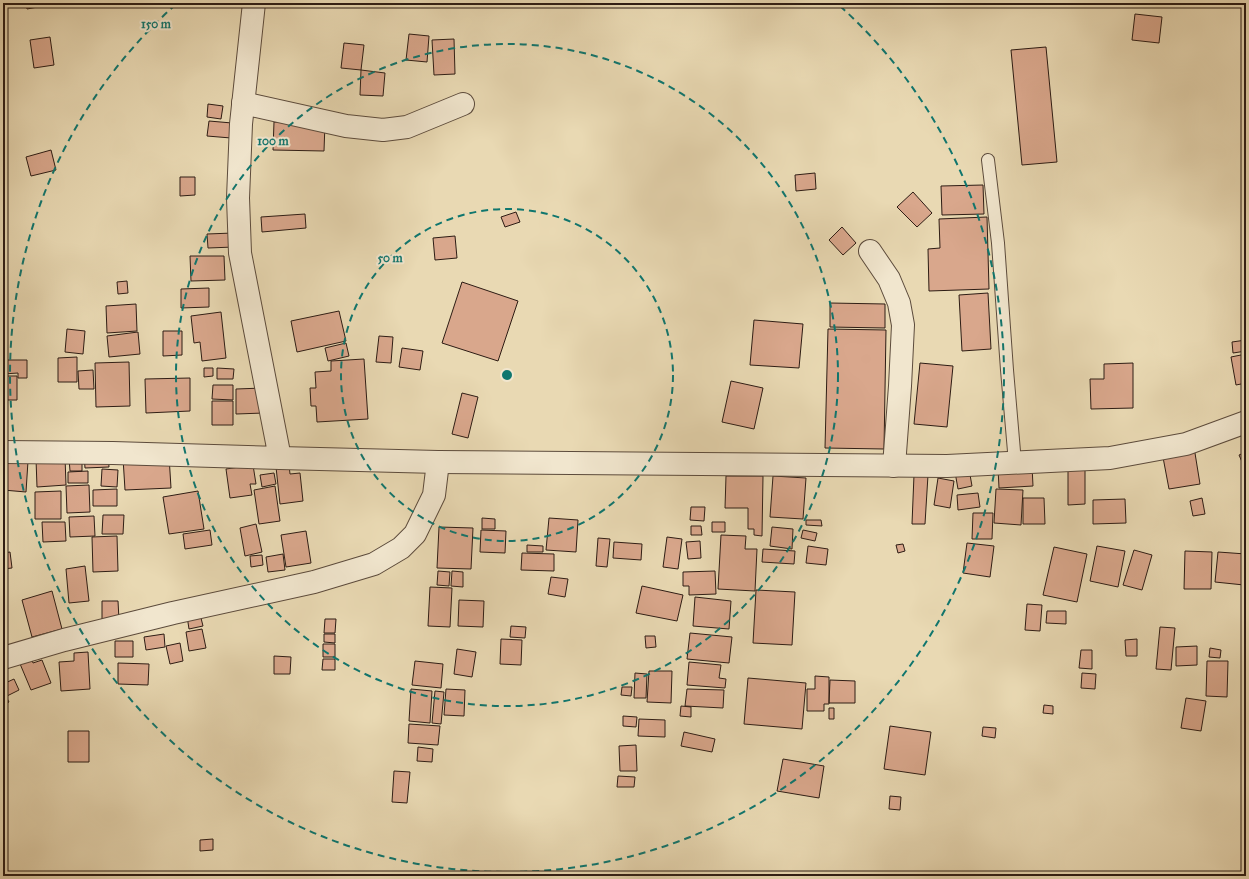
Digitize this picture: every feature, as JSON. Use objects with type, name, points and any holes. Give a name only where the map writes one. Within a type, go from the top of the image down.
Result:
[{"type":"street","points":[[254,3],[241,124],[238,198],[240,253],[280,458]]},
{"type":"street","points":[[243,103],[346,126],[383,130],[407,127],[463,104]]},
{"type":"street","points":[[870,251],[889,279],[899,303],[902,325],[900,386],[894,466]]},
{"type":"street","points":[[3,452],[113,452],[438,462],[947,466],[1110,458],[1186,444],[1246,422]]},
{"type":"street","points":[[3,658],[64,640],[174,613],[314,582],[374,564],[401,548],[414,534],[434,495],[438,462]]},
{"type":"lane","points":[[988,160],[998,243],[1015,463]]},
{"type":"building","points":[[26,3],[59,3],[27,9]]},
{"type":"building","points":[[1135,14],[1162,17],[1159,43],[1132,40]]},
{"type":"building","points":[[409,34],[429,36],[427,62],[406,60]]},
{"type":"building","points":[[50,37],[54,65],[34,68],[30,40]]},
{"type":"building","points":[[454,39],[455,74],[434,75],[432,40]]},
{"type":"building","points":[[344,43],[364,45],[361,70],[341,68]]},
{"type":"building","points":[[1046,47],[1057,162],[1022,165],[1011,50]]},
{"type":"building","points":[[361,70],[385,73],[383,96],[360,95]]},
{"type":"building","points":[[208,104],[223,106],[221,119],[207,117]]},
{"type":"building","points":[[209,121],[232,123],[231,138],[207,136]]},
{"type":"building","points":[[274,122],[325,123],[324,151],[273,150]]},
{"type":"building","points":[[51,150],[56,170],[31,176],[26,157]]},
{"type":"building","points":[[815,173],[816,189],[796,191],[795,175]]},
{"type":"building","points":[[180,177],[195,177],[195,195],[180,196]]},
{"type":"building","points":[[983,185],[984,214],[942,215],[941,186]]},
{"type":"building","points":[[913,192],[932,213],[917,227],[897,207]]},
{"type":"building","points":[[516,212],[520,222],[505,227],[501,217]]},
{"type":"building","points":[[305,214],[306,228],[262,232],[261,217]]},
{"type":"building","points":[[987,217],[989,289],[929,291],[928,249],[940,248],[939,219]]},
{"type":"building","points":[[842,227],[856,243],[843,255],[829,240]]},
{"type":"building","points":[[233,233],[234,247],[208,248],[207,234]]},
{"type":"building","points":[[455,236],[457,258],[435,260],[433,238]]},
{"type":"building","points":[[190,256],[224,256],[225,280],[191,281]]},
{"type":"building","points":[[127,281],[128,293],[118,294],[117,282]]},
{"type":"building","points":[[462,282],[518,301],[498,361],[442,343]]},
{"type":"building","points":[[209,288],[209,307],[181,308],[181,289]]},
{"type":"building","points":[[988,293],[991,349],[962,351],[959,295]]},
{"type":"building","points":[[830,303],[885,304],[885,328],[830,327]]},
{"type":"building","points":[[136,304],[137,331],[107,333],[106,306]]},
{"type":"building","points":[[339,311],[346,341],[297,352],[291,321]]},
{"type":"building","points":[[221,312],[226,358],[202,361],[200,342],[194,343],[191,316]]},
{"type":"building","points":[[754,320],[803,324],[799,368],[750,365]]},
{"type":"building","points":[[67,329],[85,331],[83,354],[65,352]]},
{"type":"building","points":[[828,329],[886,330],[884,449],[825,448]]},
{"type":"building","points":[[163,331],[182,331],[182,355],[163,356]]},
{"type":"building","points":[[138,332],[140,354],[109,357],[107,336]]},
{"type":"building","points":[[379,336],[393,337],[391,363],[376,362]]},
{"type":"building","points":[[1246,340],[1246,351],[1233,353],[1232,342]]},
{"type":"building","points":[[346,343],[349,356],[328,361],[325,348]]},
{"type":"building","points":[[402,348],[423,351],[420,370],[399,367]]},
{"type":"building","points":[[1246,354],[1246,383],[1236,385],[1231,357]]},
{"type":"building","points":[[77,357],[77,382],[58,382],[58,358]]},
{"type":"building","points":[[364,359],[368,419],[317,422],[316,406],[311,406],[310,388],[316,388],[315,372],[331,371],[331,361]]},
{"type":"building","points":[[3,360],[27,360],[27,378],[18,378],[18,373],[3,374]]},
{"type":"building","points":[[129,362],[130,406],[96,407],[95,363]]},
{"type":"building","points":[[920,363],[953,366],[947,427],[914,424]]},
{"type":"building","points":[[1133,363],[1133,408],[1091,409],[1090,379],[1104,379],[1104,364]]},
{"type":"building","points":[[204,368],[213,368],[213,376],[204,377]]},
{"type":"building","points":[[217,368],[234,369],[233,379],[217,379]]},
{"type":"building","points":[[93,370],[94,389],[79,389],[78,371]]},
{"type":"building","points":[[3,376],[17,376],[17,400],[3,400]]},
{"type":"building","points":[[190,378],[190,411],[146,413],[145,379]]},
{"type":"building","points":[[731,381],[763,388],[754,429],[722,422]]},
{"type":"building","points":[[213,385],[233,385],[233,400],[212,399]]},
{"type":"building","points":[[263,388],[264,413],[236,414],[236,389]]},
{"type":"building","points":[[462,393],[478,397],[468,438],[452,434]]},
{"type":"building","points":[[212,401],[233,401],[233,425],[212,425]]},
{"type":"building","points":[[1194,447],[1200,484],[1169,489],[1162,452]]},
{"type":"building","points":[[1246,452],[1246,471],[1239,455]]},
{"type":"building","points":[[108,453],[109,467],[85,468],[84,454]]},
{"type":"building","points":[[169,456],[171,488],[125,490],[123,458]]},
{"type":"building","points":[[65,457],[66,485],[37,487],[36,459]]},
{"type":"building","points":[[69,458],[82,458],[82,471],[70,471]]},
{"type":"building","points":[[3,460],[28,461],[26,492],[3,490]]},
{"type":"building","points":[[253,465],[256,484],[250,484],[252,495],[230,498],[226,469]]},
{"type":"building","points":[[289,465],[290,474],[300,473],[303,501],[280,504],[276,467]]},
{"type":"building","points":[[1032,466],[1033,486],[999,488],[998,468]]},
{"type":"building","points":[[1085,466],[1085,504],[1068,505],[1068,467]]},
{"type":"building","points":[[102,469],[118,470],[117,487],[101,486]]},
{"type":"building","points":[[969,469],[972,486],[958,489],[955,472]]},
{"type":"building","points":[[88,471],[88,483],[68,483],[68,472]]},
{"type":"building","points":[[274,473],[276,484],[262,487],[260,475]]},
{"type":"building","points":[[914,475],[928,475],[925,524],[912,524]]},
{"type":"building","points":[[726,476],[763,476],[762,536],[754,535],[754,529],[748,529],[748,508],[725,508]]},
{"type":"building","points":[[773,476],[806,478],[803,519],[770,517]]},
{"type":"building","points":[[938,478],[954,481],[950,508],[934,505]]},
{"type":"building","points":[[89,485],[90,512],[67,513],[66,486]]},
{"type":"building","points":[[275,486],[280,521],[259,524],[254,490]]},
{"type":"building","points":[[117,489],[117,506],[93,506],[93,490]]},
{"type":"building","points":[[996,489],[1023,490],[1021,525],[994,523]]},
{"type":"building","points":[[61,491],[61,519],[35,519],[35,492]]},
{"type":"building","points":[[198,491],[204,529],[169,534],[163,497]]},
{"type":"building","points":[[978,493],[980,507],[958,510],[957,495]]},
{"type":"building","points":[[1023,498],[1044,498],[1045,524],[1023,524]]},
{"type":"building","points":[[1202,498],[1205,514],[1193,516],[1190,501]]},
{"type":"building","points":[[1125,499],[1126,523],[1093,524],[1093,500]]},
{"type":"building","points":[[691,507],[705,507],[704,521],[690,520]]},
{"type":"building","points":[[973,513],[993,513],[992,539],[972,539]]},
{"type":"building","points":[[103,515],[124,515],[123,534],[102,534]]},
{"type":"building","points":[[94,516],[95,536],[70,537],[69,517]]},
{"type":"building","points":[[482,518],[495,519],[495,529],[482,529]]},
{"type":"building","points":[[549,518],[578,520],[576,552],[546,550]]},
{"type":"building","points":[[806,520],[821,520],[822,526],[806,525]]},
{"type":"building","points":[[42,522],[65,522],[66,541],[43,542]]},
{"type":"building","points":[[712,522],[725,522],[725,532],[712,532]]},
{"type":"building","points":[[256,524],[262,552],[245,556],[240,528]]},
{"type":"building","points":[[691,526],[701,526],[702,535],[691,535]]},
{"type":"building","points":[[439,527],[473,528],[471,569],[437,568]]},
{"type":"building","points":[[772,527],[793,529],[792,549],[770,546]]},
{"type":"building","points":[[210,530],[212,545],[185,549],[183,534]]},
{"type":"building","points":[[481,530],[506,531],[505,553],[480,552]]},
{"type":"building","points":[[803,530],[817,533],[815,541],[801,538]]},
{"type":"building","points":[[306,531],[311,563],[286,567],[281,535]]},
{"type":"building","points":[[721,535],[746,536],[745,549],[757,549],[755,591],[718,589]]},
{"type":"building","points":[[117,536],[118,571],[93,572],[92,537]]},
{"type":"building","points":[[667,537],[682,539],[678,569],[663,567]]},
{"type":"building","points":[[598,538],[610,539],[607,567],[596,566]]},
{"type":"building","points":[[700,541],[701,558],[688,559],[686,542]]},
{"type":"building","points":[[614,542],[642,544],[641,560],[613,558]]},
{"type":"building","points":[[967,543],[994,546],[990,577],[963,573]]},
{"type":"building","points":[[903,544],[905,551],[898,553],[896,545]]},
{"type":"building","points":[[527,545],[543,546],[543,552],[527,552]]},
{"type":"building","points":[[808,546],[828,549],[826,565],[806,563]]},
{"type":"building","points":[[1097,546],[1125,551],[1118,587],[1090,581]]},
{"type":"building","points":[[1054,547],[1087,554],[1077,602],[1043,595]]},
{"type":"building","points":[[763,549],[795,551],[794,564],[762,562]]},
{"type":"building","points":[[1134,550],[1152,555],[1142,590],[1123,585]]},
{"type":"building","points":[[1185,551],[1212,552],[1211,589],[1184,589]]},
{"type":"building","points":[[10,552],[12,568],[3,569],[3,553]]},
{"type":"building","points":[[1218,552],[1246,554],[1244,585],[1215,582]]},
{"type":"building","points":[[522,553],[554,554],[554,571],[521,570]]},
{"type":"building","points":[[283,554],[285,570],[268,572],[266,557]]},
{"type":"building","points":[[262,555],[263,565],[251,567],[250,556]]},
{"type":"building","points":[[85,566],[89,601],[69,603],[66,569]]},
{"type":"building","points":[[438,571],[450,572],[449,586],[437,585]]},
{"type":"building","points":[[452,571],[463,572],[463,587],[451,586]]},
{"type":"building","points":[[715,571],[716,594],[689,595],[689,586],[683,586],[683,572]]},
{"type":"building","points":[[551,577],[568,579],[565,597],[548,594]]},
{"type":"building","points":[[642,586],[683,595],[677,621],[636,613]]},
{"type":"building","points":[[430,587],[452,588],[450,627],[428,626]]},
{"type":"building","points":[[756,590],[795,592],[792,645],[753,643]]},
{"type":"building","points":[[52,591],[62,629],[32,637],[22,600]]},
{"type":"building","points":[[695,597],[731,601],[729,629],[693,626]]},
{"type":"building","points":[[459,600],[484,601],[483,627],[458,626]]},
{"type":"building","points":[[102,601],[118,601],[119,620],[102,620]]},
{"type":"building","points":[[1027,604],[1042,605],[1040,631],[1025,630]]},
{"type":"building","points":[[1047,611],[1066,611],[1066,624],[1046,623]]},
{"type":"building","points":[[200,614],[203,626],[189,629],[187,616]]},
{"type":"building","points":[[325,619],[336,619],[335,633],[324,633]]},
{"type":"building","points":[[511,626],[526,627],[525,638],[510,637]]},
{"type":"building","points":[[1160,627],[1175,628],[1171,670],[1156,669]]},
{"type":"building","points":[[202,629],[206,648],[189,651],[186,632]]},
{"type":"building","points":[[690,633],[732,637],[729,663],[687,659]]},
{"type":"building","points":[[164,634],[165,647],[146,650],[144,637]]},
{"type":"building","points":[[324,634],[335,634],[335,643],[324,642]]},
{"type":"building","points":[[645,636],[655,636],[656,647],[646,648]]},
{"type":"building","points":[[501,639],[522,640],[521,665],[500,664]]},
{"type":"building","points":[[1137,639],[1137,656],[1126,656],[1125,640]]},
{"type":"building","points":[[115,641],[133,641],[133,657],[115,657]]},
{"type":"building","points":[[180,643],[183,661],[170,664],[166,646]]},
{"type":"building","points":[[323,644],[335,644],[335,657],[323,657]]},
{"type":"building","points":[[1197,646],[1197,665],[1176,666],[1176,647]]},
{"type":"building","points":[[1210,648],[1221,650],[1220,658],[1209,657]]},
{"type":"building","points":[[457,649],[476,652],[472,677],[454,674]]},
{"type":"building","points":[[1081,650],[1092,650],[1092,669],[1079,668]]},
{"type":"building","points":[[88,652],[90,689],[61,691],[59,662],[74,661],[74,653]]},
{"type":"building","points":[[30,654],[33,663],[42,660],[51,683],[31,690],[18,659]]},
{"type":"building","points":[[274,656],[291,657],[290,674],[274,674]]},
{"type":"building","points":[[323,659],[335,659],[335,670],[322,670]]},
{"type":"building","points":[[415,661],[443,664],[441,688],[412,685]]},
{"type":"building","points":[[1207,661],[1228,661],[1227,697],[1206,696]]},
{"type":"building","points":[[689,662],[721,665],[719,678],[726,679],[725,688],[687,685]]},
{"type":"building","points":[[118,663],[149,664],[148,685],[118,684]]},
{"type":"building","points":[[649,671],[672,671],[671,703],[647,702]]},
{"type":"building","points":[[635,673],[647,674],[646,698],[634,698]]},
{"type":"building","points":[[1082,673],[1096,674],[1095,689],[1081,688]]},
{"type":"building","points":[[815,676],[829,677],[829,704],[824,704],[824,711],[807,711],[807,689],[815,689]]},
{"type":"building","points":[[748,678],[806,683],[802,729],[744,724]]},
{"type":"building","points":[[14,679],[19,690],[7,696],[3,684]]},
{"type":"building","points":[[830,680],[855,681],[855,703],[829,703]]},
{"type":"building","points":[[622,687],[632,687],[631,696],[621,695]]},
{"type":"building","points":[[411,689],[432,691],[430,723],[409,721]]},
{"type":"building","points":[[446,689],[465,690],[464,716],[444,715]]},
{"type":"building","points":[[687,689],[724,690],[723,708],[685,706]]},
{"type":"building","points":[[3,691],[9,702],[3,705]]},
{"type":"building","points":[[435,691],[444,692],[441,724],[432,723]]},
{"type":"building","points":[[1186,698],[1206,701],[1201,731],[1181,728]]},
{"type":"building","points":[[1044,705],[1053,706],[1053,714],[1043,713]]},
{"type":"building","points":[[681,706],[691,707],[691,717],[680,716]]},
{"type":"building","points":[[829,708],[834,708],[834,719],[829,719]]},
{"type":"building","points":[[623,716],[637,717],[636,727],[623,726]]},
{"type":"building","points":[[639,719],[665,720],[665,737],[638,736]]},
{"type":"building","points":[[409,724],[440,726],[438,745],[408,743]]},
{"type":"building","points":[[890,726],[931,732],[925,775],[884,769]]},
{"type":"building","points":[[983,727],[996,728],[995,738],[982,736]]},
{"type":"building","points":[[68,731],[89,731],[89,762],[68,762]]},
{"type":"building","points":[[684,732],[715,739],[712,752],[681,746]]},
{"type":"building","points":[[636,745],[637,771],[620,771],[619,746]]},
{"type":"building","points":[[418,747],[433,749],[432,762],[417,761]]},
{"type":"building","points":[[783,759],[824,766],[819,798],[777,791]]},
{"type":"building","points":[[394,771],[410,772],[407,803],[392,802]]},
{"type":"building","points":[[618,776],[635,777],[634,787],[617,787]]},
{"type":"building","points":[[890,796],[901,797],[900,810],[889,809]]},
{"type":"building","points":[[213,839],[213,850],[200,851],[200,840]]}]
